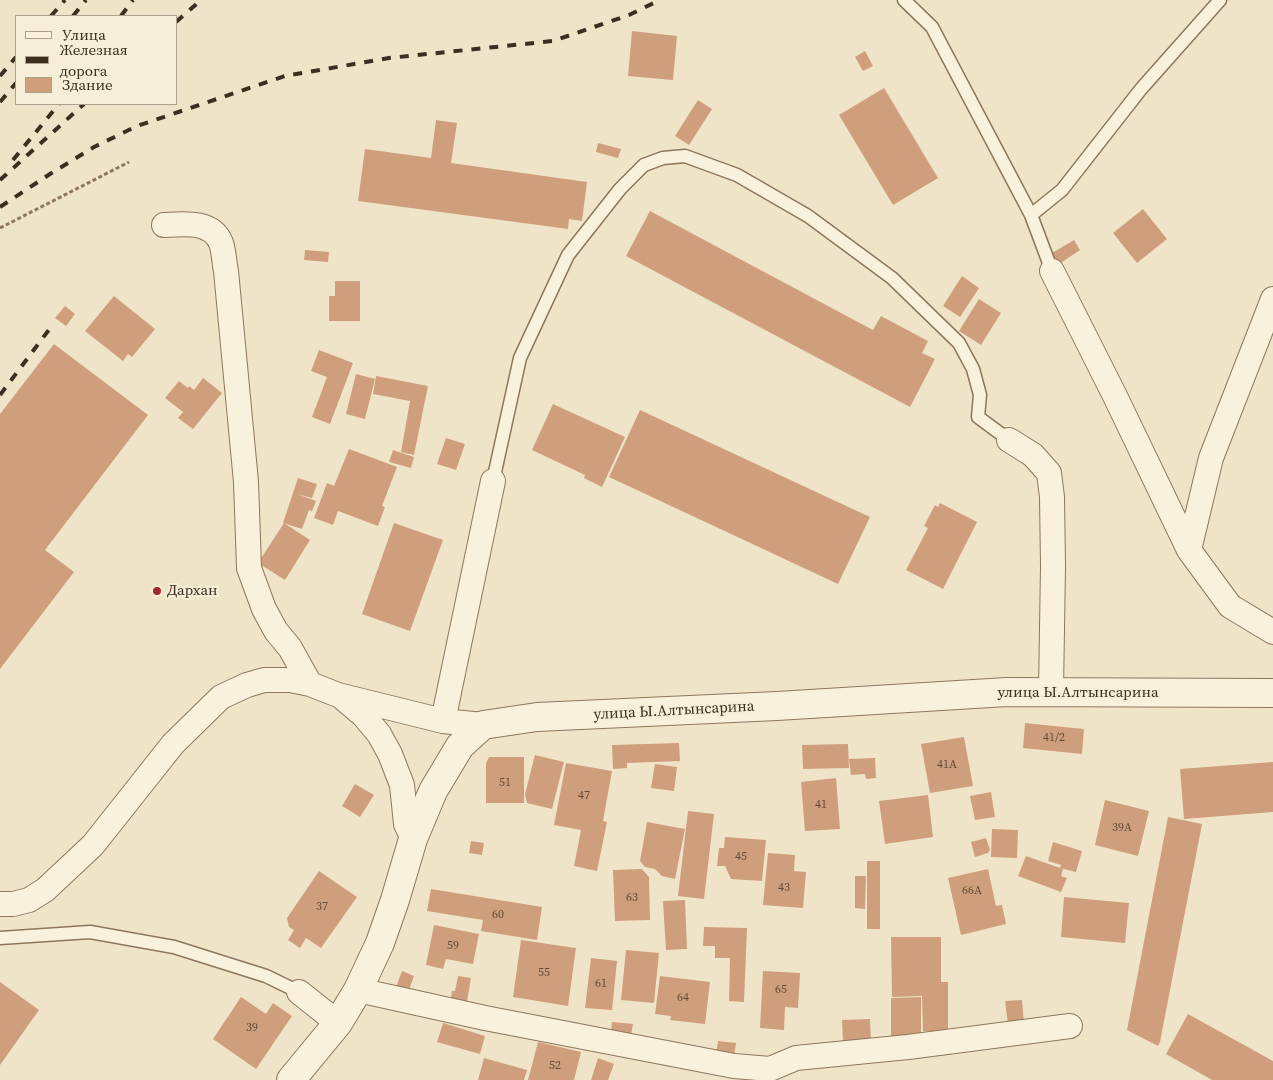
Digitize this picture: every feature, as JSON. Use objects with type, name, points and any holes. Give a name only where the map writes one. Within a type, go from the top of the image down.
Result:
[{"type":"street","points":[[164,225],[194,224],[214,233],[221,242],[226,271],[246,482],[249,568],[264,609],[276,631],[290,648],[310,684]]},
{"type":"street","points":[[1052,271],[1189,550],[1230,606],[1273,632]]},
{"type":"street","points":[[1189,550],[1211,458],[1273,299]]},
{"type":"street","points":[[1009,440],[1033,455],[1049,473],[1052,497],[1053,566],[1051,691]]},
{"type":"street","points":[[443,721],[494,481]]},
{"type":"street","points":[[4,905],[29,900],[45,890],[93,844],[173,744],[221,697],[247,685],[264,680],[290,680],[310,684],[338,695],[443,721],[483,725]]},
{"type":"street","name":"улица Ы.Алтынсарина","points":[[483,725],[537,717],[777,706],[1007,692],[1273,692]]},
{"type":"street","points":[[338,695],[363,715],[379,734],[390,754],[402,786],[406,824],[413,839]]},
{"type":"street","points":[[292,1080],[338,1022],[358,990],[380,943],[413,839],[432,791],[460,746],[483,725]]},
{"type":"street","points":[[358,990],[485,1018],[769,1074],[796,1058],[908,1047],[1070,1026]]},
{"type":"street","points":[[299,992],[338,1022]]},
{"type":"lane","points":[[904,0],[932,27],[1031,215],[1052,271]]},
{"type":"lane","points":[[1031,215],[1062,190],[1142,89],[1220,0]]},
{"type":"lane","points":[[494,481],[520,358],[568,255],[614,196],[644,165],[663,158],[685,156],[737,175],[808,216],[892,278],[959,343],[973,368],[980,395],[978,417],[1009,440]]},
{"type":"lane","points":[[0,938],[90,932],[165,946],[266,976],[299,992]]},
{"type":"path","points":[[0,228],[129,162]]},
{"type":"building","points":[[632,31],[677,36],[673,80],[628,76]]},
{"type":"building","points":[[865,51],[873,66],[863,71],[855,57]]},
{"type":"building","points":[[884,88],[938,178],[893,205],[839,115]]},
{"type":"building","points":[[698,100],[712,109],[689,145],[675,136]]},
{"type":"building","points":[[436,120],[457,123],[451,163],[587,182],[582,221],[569,219],[568,229],[358,201],[365,149],[431,158]]},
{"type":"building","points":[[598,143],[621,149],[618,158],[596,152]]},
{"type":"building","points":[[1143,209],[1167,239],[1137,263],[1113,233]]},
{"type":"building","points":[[650,211],[873,330],[881,316],[928,341],[922,353],[935,359],[910,407],[626,256]]},
{"type":"building","points":[[1074,240],[1080,250],[1059,264],[1052,253]]},
{"type":"building","points":[[305,250],[329,252],[328,262],[304,260]]},
{"type":"building","points":[[962,276],[979,288],[960,317],[943,306]]},
{"type":"building","points":[[335,281],[360,281],[360,321],[329,321],[329,296],[335,296]]},
{"type":"building","points":[[114,296],[155,329],[132,357],[128,354],[123,361],[85,331]]},
{"type":"building","points":[[979,299],[1001,313],[981,345],[959,331]]},
{"type":"building","points":[[65,306],[75,314],[66,326],[55,318]]},
{"type":"building","points":[[54,344],[148,415],[45,550],[74,572],[0,669],[0,414]]},
{"type":"building","points":[[319,350],[353,363],[330,424],[312,417],[327,377],[311,371]]},
{"type":"building","points":[[356,374],[375,379],[365,419],[346,414]]},
{"type":"building","points":[[376,376],[428,386],[414,455],[401,452],[410,401],[373,394]]},
{"type":"building","points":[[203,378],[222,393],[193,429],[178,418],[183,412],[165,398],[179,381],[194,390]]},
{"type":"building","points":[[553,404],[625,437],[602,487],[584,478],[585,475],[532,450]]},
{"type":"building","points":[[640,410],[870,517],[838,584],[609,477]]},
{"type":"building","points":[[446,438],[465,444],[456,470],[437,464]]},
{"type":"building","points":[[349,449],[397,467],[382,506],[385,507],[378,526],[338,511],[333,525],[314,518],[327,483],[334,486]]},
{"type":"building","points":[[393,450],[414,457],[411,468],[389,462]]},
{"type":"building","points":[[298,478],[317,484],[312,498],[297,494],[316,501],[312,511],[309,510],[302,529],[283,523]]},
{"type":"building","points":[[940,503],[977,522],[943,589],[906,570],[928,528],[924,526],[935,505],[938,507]]},
{"type":"building","points":[[284,523],[310,540],[285,580],[258,563]]},
{"type":"building","points":[[394,523],[443,540],[410,631],[362,614]]},
{"type":"building","points":[[1025,723],[1084,729],[1082,754],[1023,748]]},
{"type":"building","points":[[964,737],[973,786],[930,793],[921,744]]},
{"type":"building","points":[[679,743],[680,761],[627,763],[627,768],[613,769],[612,745]]},
{"type":"building","points":[[848,744],[849,768],[803,769],[802,745]]},
{"type":"building","points":[[535,755],[564,762],[552,809],[527,803],[525,794]]},
{"type":"building","points":[[489,757],[524,757],[524,803],[486,803],[486,763]]},
{"type":"building","points":[[875,758],[876,778],[866,779],[865,774],[851,775],[849,759]]},
{"type":"building","points":[[1273,762],[1273,812],[1184,819],[1180,769]]},
{"type":"building","points":[[566,763],[612,771],[603,821],[607,822],[597,871],[574,866],[581,830],[554,825]]},
{"type":"building","points":[[655,764],[677,767],[674,791],[651,788]]},
{"type":"building","points":[[836,778],[840,829],[805,831],[801,782]]},
{"type":"building","points":[[355,784],[374,795],[360,817],[342,806]]},
{"type":"building","points":[[991,792],[995,817],[975,820],[970,796]]},
{"type":"building","points":[[928,795],[933,837],[885,844],[879,801]]},
{"type":"building","points":[[1105,800],[1149,811],[1138,856],[1095,845]]},
{"type":"building","points":[[688,811],[714,814],[704,899],[678,896]]},
{"type":"building","points":[[1168,817],[1202,824],[1158,1046],[1127,1030]]},
{"type":"building","points":[[647,822],[685,829],[675,879],[662,876],[655,869],[645,867],[640,861]]},
{"type":"building","points":[[992,829],[1018,830],[1017,858],[991,857]]},
{"type":"building","points":[[725,837],[766,840],[762,881],[731,879],[725,866],[717,866],[719,848],[724,848]]},
{"type":"building","points":[[986,838],[990,850],[988,853],[975,857],[971,842]]},
{"type":"building","points":[[471,841],[484,843],[482,855],[469,853]]},
{"type":"building","points":[[1053,842],[1082,851],[1076,872],[1060,868],[1061,865],[1048,861]]},
{"type":"building","points":[[768,853],[795,855],[794,871],[806,872],[803,908],[763,905]]},
{"type":"building","points":[[1026,856],[1063,869],[1061,876],[1067,878],[1061,892],[1018,876]]},
{"type":"building","points":[[867,861],[880,861],[880,929],[867,929]]},
{"type":"building","points":[[642,869],[649,877],[650,920],[615,921],[613,870]]},
{"type":"building","points":[[988,869],[996,906],[1002,905],[1006,924],[961,935],[948,878]]},
{"type":"building","points":[[319,871],[357,897],[321,948],[306,938],[300,948],[288,940],[294,930],[289,927],[287,918]]},
{"type":"building","points":[[855,876],[866,876],[865,909],[855,908]]},
{"type":"building","points":[[431,889],[542,907],[537,940],[481,931],[483,920],[427,911]]},
{"type":"building","points":[[1064,897],[1129,903],[1125,943],[1061,937]]},
{"type":"building","points":[[685,900],[687,949],[666,950],[663,901]]},
{"type":"building","points":[[434,925],[479,934],[473,964],[446,959],[443,969],[426,965]]},
{"type":"building","points":[[704,927],[747,928],[744,1002],[729,1001],[730,958],[715,958],[715,946],[703,946]]},
{"type":"building","points":[[891,937],[941,937],[941,982],[948,982],[948,1031],[923,1031],[922,996],[892,997]]},
{"type":"building","points":[[521,940],[576,948],[568,1006],[513,997]]},
{"type":"building","points":[[626,950],[659,953],[654,1003],[621,1000]]},
{"type":"building","points":[[591,958],[617,961],[612,1010],[585,1008]]},
{"type":"building","points":[[402,971],[414,976],[407,995],[395,990]]},
{"type":"building","points":[[763,971],[800,973],[798,1008],[785,1007],[784,1030],[760,1028]]},
{"type":"building","points":[[458,976],[471,978],[466,1007],[450,1004],[452,991],[455,991]]},
{"type":"building","points":[[660,976],[710,982],[705,1024],[670,1020],[671,1016],[655,1014]]},
{"type":"building","points":[[0,982],[39,1010],[0,1065]]},
{"type":"building","points":[[241,997],[266,1014],[273,1003],[292,1016],[256,1069],[213,1039]]},
{"type":"building","points":[[921,997],[921,1041],[891,1041],[891,998]]},
{"type":"building","points":[[1022,1000],[1024,1024],[1008,1025],[1005,1001]]},
{"type":"building","points":[[1188,1014],[1273,1061],[1273,1080],[1212,1080],[1166,1054]]},
{"type":"building","points":[[870,1019],[871,1042],[843,1043],[842,1020]]},
{"type":"building","points":[[612,1022],[633,1024],[631,1035],[611,1032]]},
{"type":"building","points":[[443,1023],[485,1036],[480,1054],[437,1042]]},
{"type":"building","points":[[718,1041],[736,1043],[734,1057],[716,1054]]},
{"type":"building","points":[[538,1042],[581,1052],[574,1080],[528,1080]]},
{"type":"building","points":[[484,1058],[527,1070],[524,1080],[478,1080]]},
{"type":"building","points":[[598,1058],[614,1064],[608,1080],[591,1080]]},
{"type":"railway","points":[[52,15],[65,0]]},
{"type":"railway","points":[[74,15],[86,0]]},
{"type":"railway","points":[[122,15],[133,0]]},
{"type":"railway","points":[[178,20],[201,0]]},
{"type":"railway","points":[[0,207],[94,147],[137,126],[285,76],[389,58],[553,41],[629,15],[660,0]]},
{"type":"railway","points":[[0,76],[15,58]]},
{"type":"railway","points":[[0,102],[15,84]]},
{"type":"railway","points":[[13,160],[58,105]]},
{"type":"railway","points":[[0,180],[83,105]]},
{"type":"railway","points":[[0,395],[51,327]]},
{"type":"place","name":"Дархан","points":[[157,591]]}]
